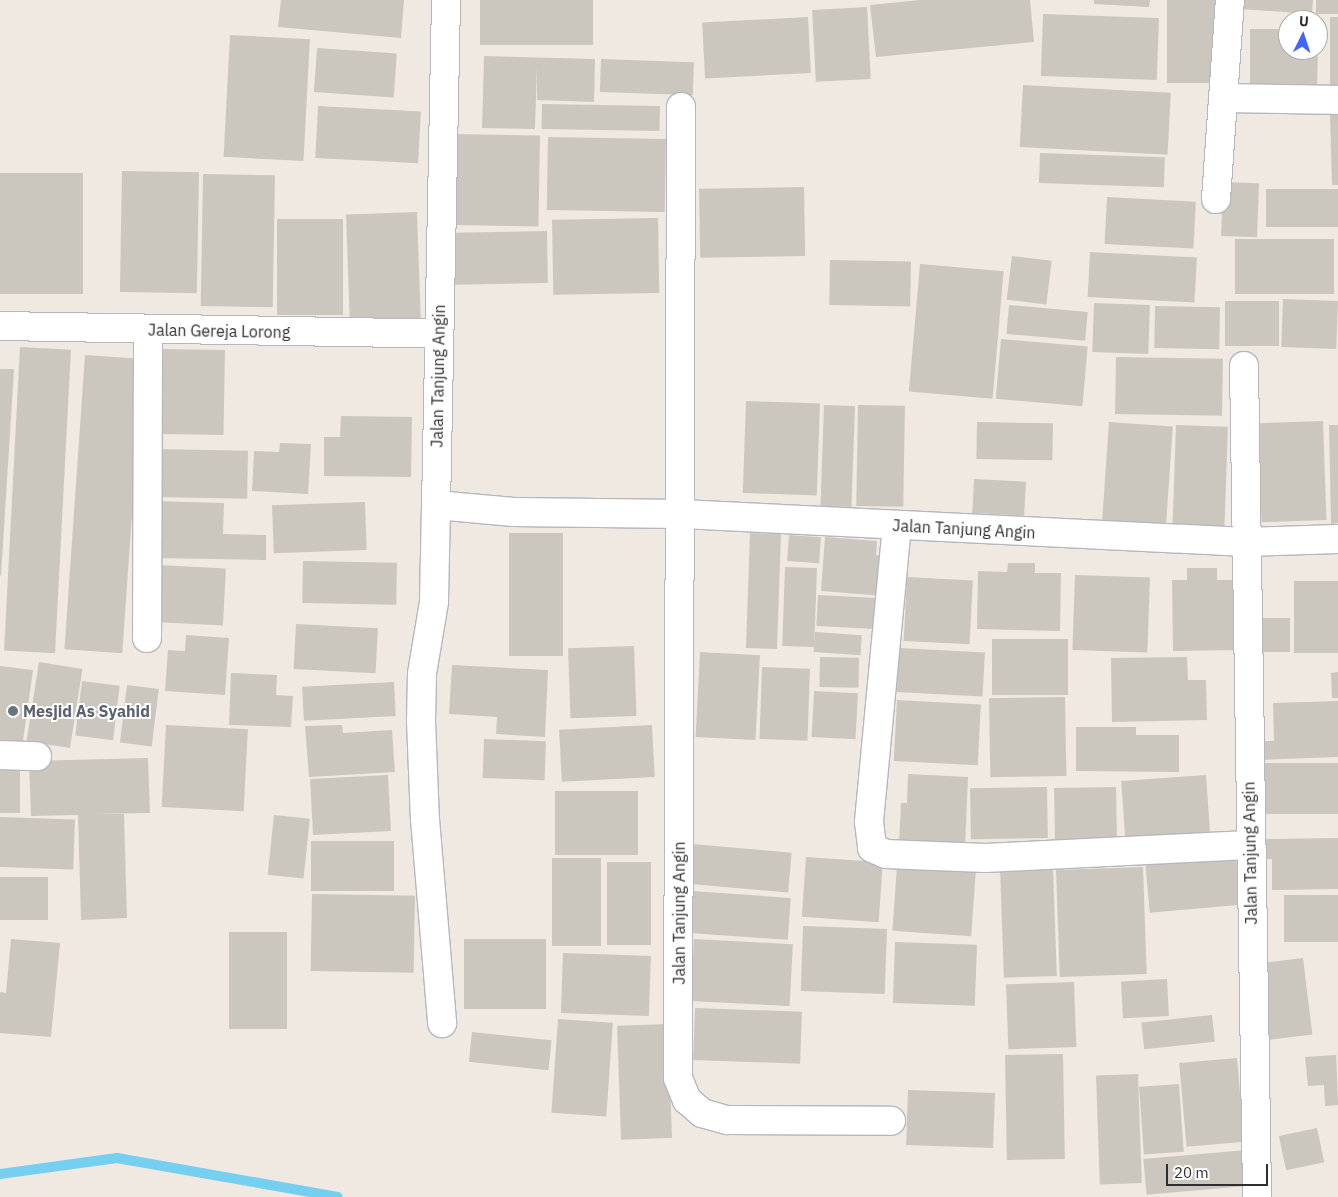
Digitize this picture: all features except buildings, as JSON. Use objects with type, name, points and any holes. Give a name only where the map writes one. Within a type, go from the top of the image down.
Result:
[{"type":"street","name":"Jalan Tanjung Angin","points":[[446,0],[436,505],[514,512],[682,514],[1246,542],[1338,538]]},
{"type":"street","points":[[1216,199],[1230,0]]},
{"type":"street","points":[[1223,98],[1338,100]]},
{"type":"street","name":"Jalan Tanjung Angin","points":[[681,106],[682,514],[678,1078],[687,1100],[702,1113],[727,1120],[892,1121]]},
{"type":"street","name":"Jalan Gereja Lorong","points":[[0,326],[438,334]]},
{"type":"street","points":[[147,638],[148,330]]},
{"type":"street","name":"Jalan Tanjung Angin","points":[[1244,366],[1249,845],[1257,1197]]},
{"type":"street","points":[[436,505],[434,602],[422,674],[421,721],[425,819],[442,1023]]},
{"type":"street","points":[[898,525],[869,822],[872,848],[886,854],[984,858],[1249,845]]},
{"type":"street","points":[[0,755],[37,756]]},
{"type":"waterway","points":[[0,1174],[117,1158],[338,1197]]},
{"type":"place","name":"Mesjid As Syahid","points":[[13,711]]}]
